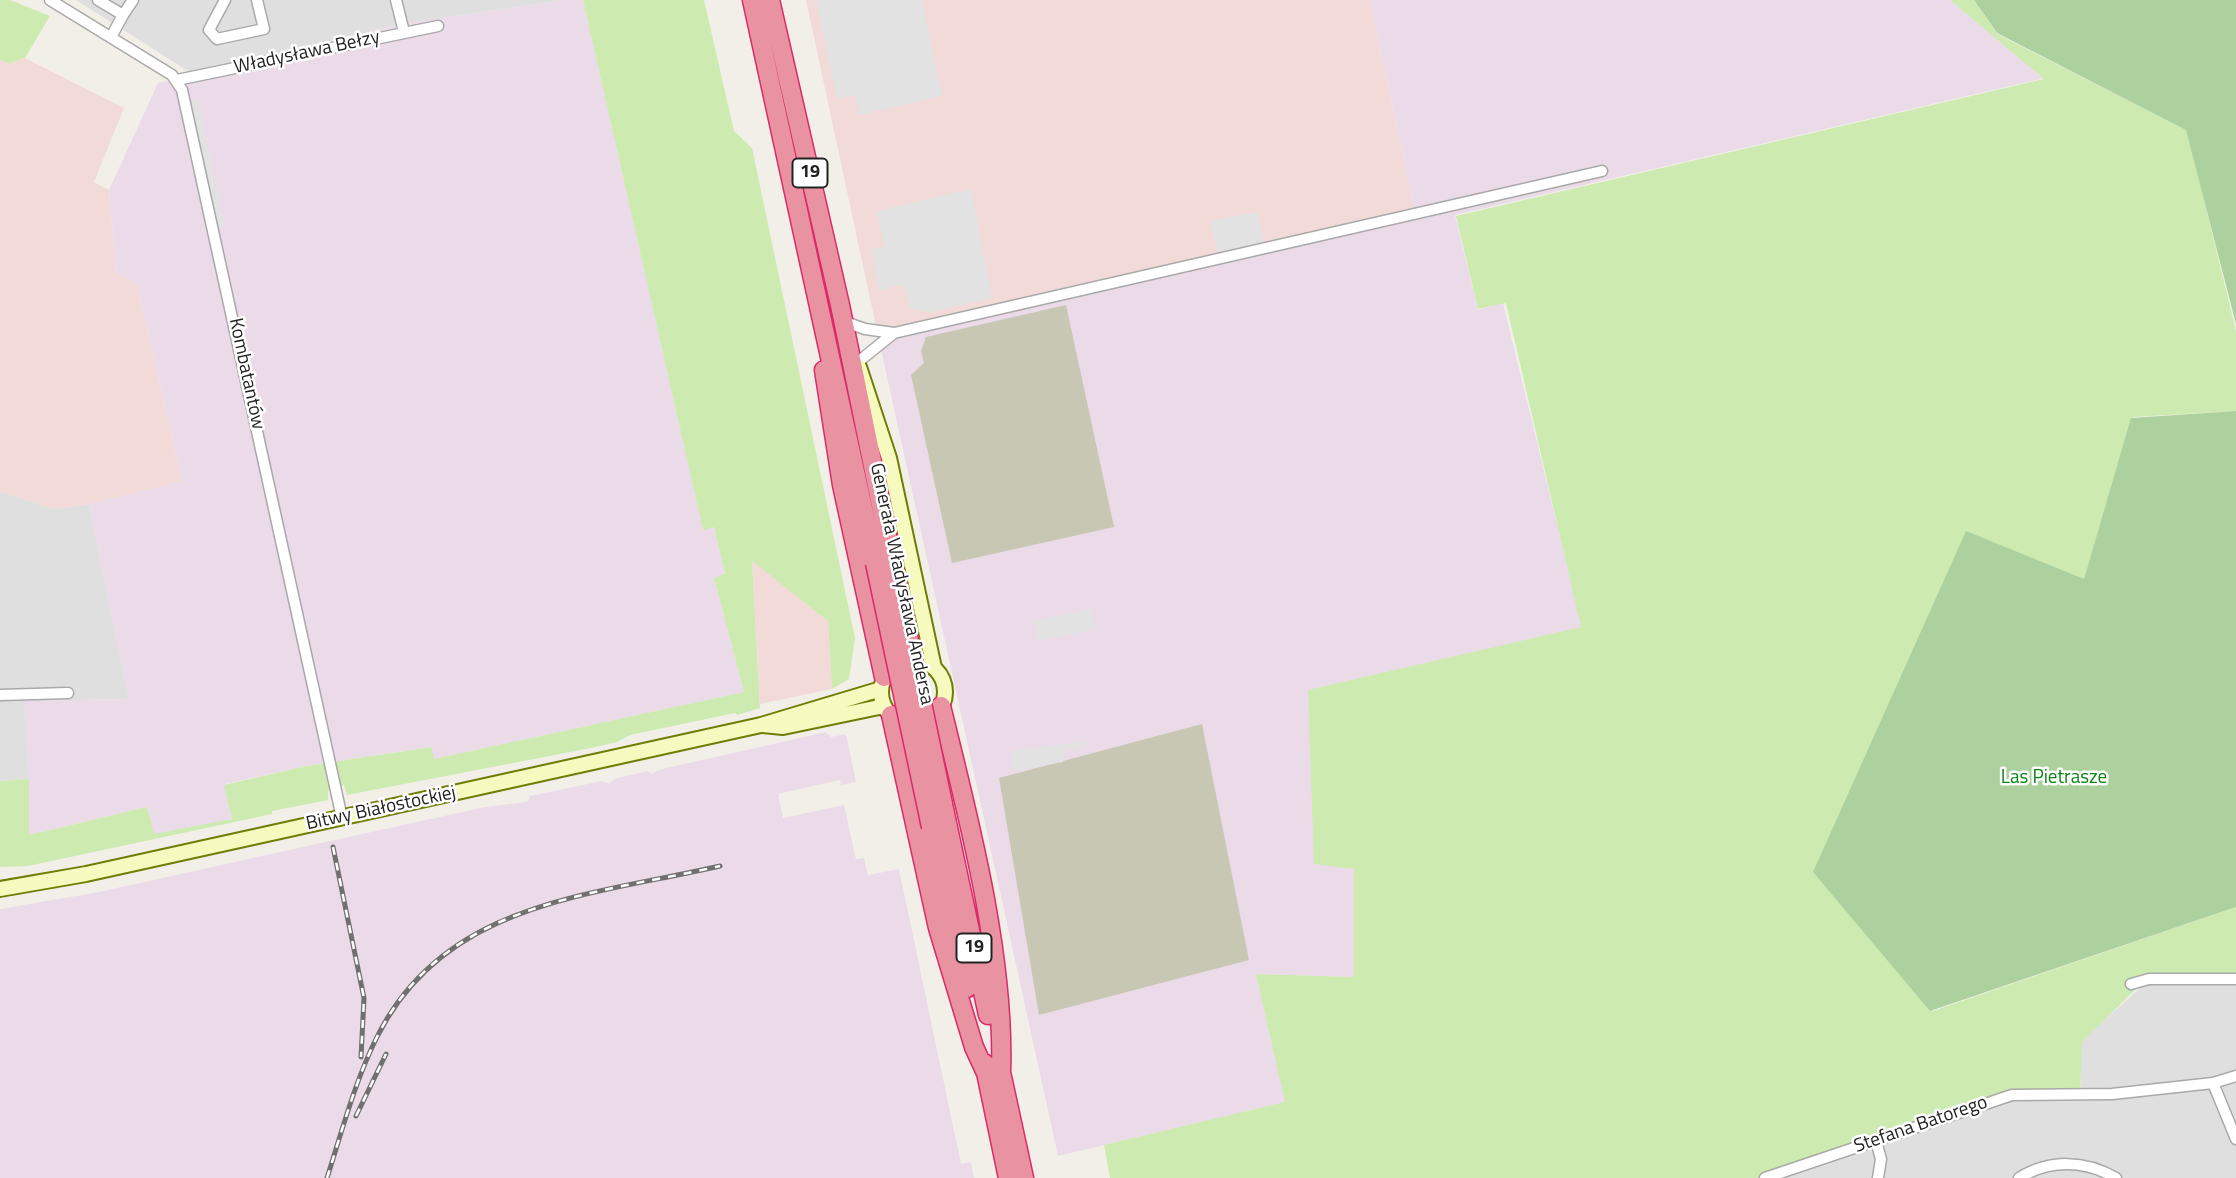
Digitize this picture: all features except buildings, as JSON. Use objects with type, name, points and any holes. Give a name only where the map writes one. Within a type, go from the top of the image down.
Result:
[{"type":"highway","name":"Generała Władysława Andersa","points":[[752,0],[883,561],[993,1072],[1024,1178]]},
{"type":"highway","name":"Generała Władysława Andersa","points":[[770,0],[840,305],[883,561]]},
{"type":"highway","points":[[821,304],[820,333],[835,446],[882,683]]},
{"type":"highway","points":[[840,305],[848,323],[858,362]]},
{"type":"highway","points":[[941,706],[989,932],[1002,1040],[993,1072]]},
{"type":"highway","points":[[887,710],[938,928],[974,1047],[993,1072]]},
{"type":"highway","name":"Generała Władysława Andersa","points":[[993,1072],[1007,1178]]},
{"type":"street","points":[[50,0],[177,80]]},
{"type":"street","points":[[98,0],[123,15]]},
{"type":"street","points":[[111,37],[133,0]]},
{"type":"street","points":[[225,0],[209,30],[217,39],[264,29],[257,0]]},
{"type":"street","points":[[396,0],[404,32]]},
{"type":"street","name":"Władysława Bełzy","points":[[177,80],[438,26]]},
{"type":"street","name":"Kombatantów","points":[[177,80],[184,97],[223,265],[342,818]]},
{"type":"street","points":[[848,323],[865,329],[894,333],[1602,171]]},
{"type":"street","points":[[894,333],[858,362],[889,458],[934,668],[944,686],[941,706],[930,719],[914,724],[887,710],[882,683],[893,666],[906,660],[921,661],[934,668]]},
{"type":"street","name":"Bitwy Białostockiej","points":[[0,889],[86,874],[761,725],[882,683]]},
{"type":"street","points":[[0,695],[68,693]]},
{"type":"street","name":"Bitwy Białostockiej","points":[[761,725],[783,727],[887,710]]},
{"type":"street","points":[[2131,984],[2148,979],[2236,979]]},
{"type":"street","name":"Stefana Batorego","points":[[1765,1178],[2011,1096],[2080,1095],[2213,1083],[2236,1076]]},
{"type":"street","points":[[2213,1083],[2236,1139]]},
{"type":"street","points":[[1876,1141],[1881,1159],[1878,1178]]},
{"type":"street","points":[[2020,1178],[2039,1168],[2063,1163],[2092,1167],[2116,1178]]},
{"type":"shaded area","points":[[76,0],[565,0],[407,23],[191,73]]},
{"type":"shaded area","points":[[565,0],[583,0],[703,529],[714,527],[725,575],[714,578],[744,692],[434,759],[430,747],[307,766],[225,784],[232,819],[153,835],[147,807],[29,835],[25,701],[129,699],[89,504],[182,481],[137,284],[116,273],[109,190],[158,83],[407,23]]},
{"type":"shaded area","points":[[806,0],[1370,0],[1416,218],[877,331]]},
{"type":"shaded area","points":[[816,0],[922,0],[942,96],[859,115],[855,95],[837,99]]},
{"type":"shaded area","points":[[1370,0],[1950,0],[2044,78],[1455,215],[1478,310],[1503,303],[1582,627],[1309,690],[1315,864],[1354,868],[1355,977],[1256,974],[1286,1102],[1058,1156],[877,331],[1416,218]]},
{"type":"shaded area","points":[[25,58],[124,108],[94,182],[109,190],[116,273],[137,284],[182,481],[89,504],[53,509],[0,491],[0,60],[10,63]]},
{"type":"shaded area","points":[[198,100],[225,226],[218,228],[191,102]]},
{"type":"shaded area","points":[[971,189],[992,298],[931,312],[911,309],[903,285],[879,290],[871,250],[884,246],[877,211]]},
{"type":"shaded area","points":[[1257,212],[1264,242],[1218,253],[1210,221]]},
{"type":"shaded area","points":[[1066,305],[1114,527],[952,563],[911,375],[924,363],[921,351],[926,337]]},
{"type":"shaded area","points":[[0,491],[53,509],[89,504],[129,699],[25,701],[29,779],[0,781]]},
{"type":"shaded area","points":[[752,560],[828,621],[832,689],[760,704]]},
{"type":"shaded area","points":[[1091,609],[1096,629],[1039,641],[1034,621]]},
{"type":"shaded area","points":[[1202,724],[1249,960],[1039,1015],[999,778]]},
{"type":"shaded area","points":[[826,732],[831,737],[846,734],[856,782],[841,785],[840,780],[778,794],[783,818],[844,805],[856,859],[864,858],[868,875],[899,869],[961,1164],[971,1162],[974,1178],[0,1178],[0,909],[94,893],[485,807],[527,802],[530,796],[602,781],[609,784],[614,779],[648,771],[652,774],[658,770]]},
{"type":"shaded area","points":[[1085,741],[1086,747],[1067,750],[1063,762],[1014,771],[1010,751]]},
{"type":"shaded area","points":[[2236,979],[2236,1178],[1765,1178],[2012,1096],[2080,1095],[2082,1040],[2148,981]]},
{"type":"green space","points":[[0,0],[10,0],[50,16],[25,58],[10,63],[0,60]]},
{"type":"green space","points":[[583,0],[704,0],[734,131],[752,148],[855,638],[849,679],[832,689],[828,621],[752,561],[760,708],[737,715],[735,713],[630,735],[617,742],[586,749],[347,795],[344,785],[328,791],[328,800],[272,811],[272,814],[28,866],[0,867],[0,781],[29,779],[29,835],[147,807],[154,834],[232,819],[224,785],[307,766],[431,747],[434,759],[744,692],[714,578],[725,574],[714,527],[703,530]]},
{"type":"green space","points":[[1950,0],[1974,0],[1997,34],[2187,130],[2236,331],[2236,411],[2132,417],[2084,579],[1813,872],[1933,1011],[2236,907],[2236,979],[2147,978],[2082,1042],[2080,1095],[2013,1095],[1765,1178],[1110,1178],[1104,1145],[1285,1102],[1256,974],[1354,977],[1354,869],[1314,864],[1308,690],[1581,627],[1506,303],[1478,309],[1456,216],[2044,79]]},
{"type":"green space","points":[[1974,0],[2236,0],[2236,324],[2186,130],[1997,33]]},
{"type":"green space","name":"Las Pietrasze","points":[[2236,411],[2236,907],[1930,1011],[1813,872],[1966,531],[2084,579],[2131,418]]},
{"type":"railway","points":[[333,847],[364,998],[361,1057]]},
{"type":"railway","points":[[327,1178],[355,1089],[377,1037],[406,992],[440,958],[480,931],[524,912],[621,886],[720,866]]},
{"type":"railway","points":[[356,1116],[386,1054]]}]
